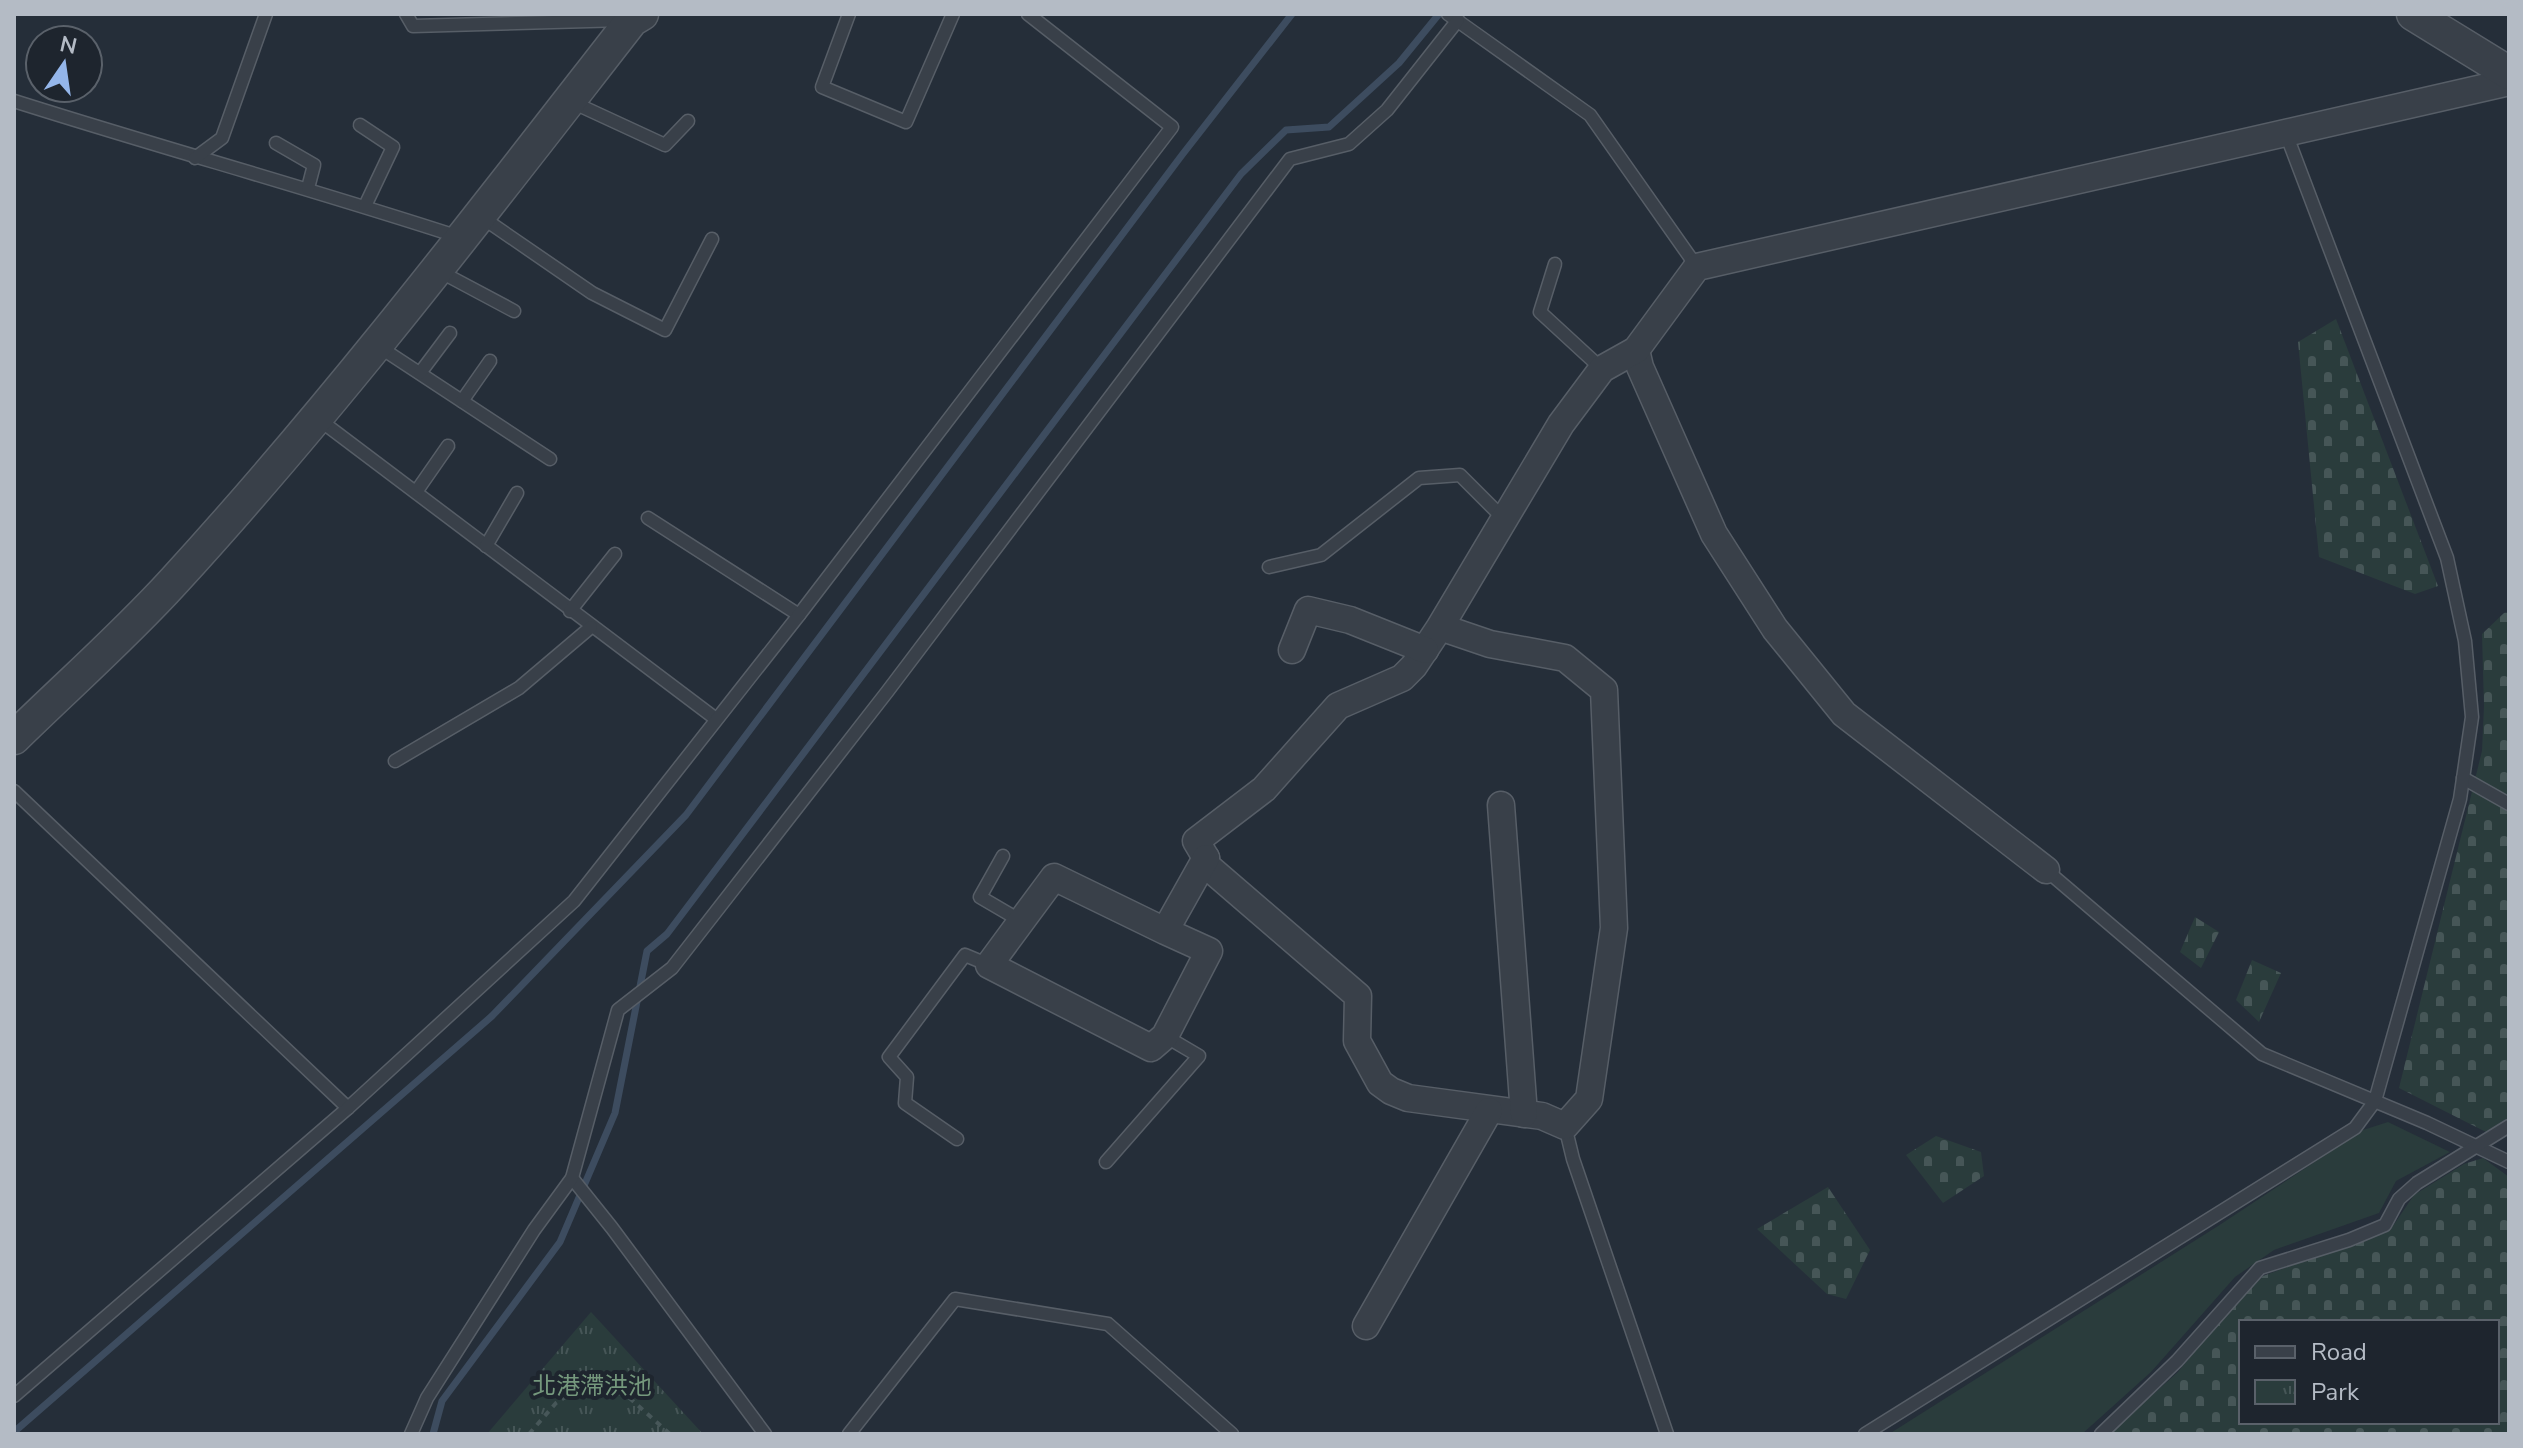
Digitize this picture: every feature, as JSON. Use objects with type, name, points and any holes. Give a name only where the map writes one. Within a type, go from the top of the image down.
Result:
[{"type":"street","points":[[2413,14],[2509,73]]},
{"type":"street","points":[[14,738],[172,583],[317,418],[637,17]]},
{"type":"street","points":[[1440,627],[1490,644],[1565,658],[1604,690],[1614,928],[1589,1099],[1565,1126],[1542,1116],[1408,1098],[1380,1083],[1357,1041],[1358,996],[1206,865],[1206,858],[1196,841],[1264,789],[1338,706],[1402,678],[1440,627],[1561,424],[1602,369],[1636,350],[1697,267],[2509,82]]},
{"type":"street","points":[[1636,350],[1640,367],[1714,534],[1775,629],[1844,714],[2046,870]]},
{"type":"street","points":[[1292,650],[1308,610],[1350,620],[1425,650]]},
{"type":"street","points":[[1501,805],[1524,1114]]},
{"type":"street","points":[[1165,931],[1206,858]]},
{"type":"street","points":[[1054,877],[1165,931],[1209,951],[1165,1036],[1151,1048],[989,965],[1054,877]]},
{"type":"street","points":[[1366,1326],[1489,1111]]},
{"type":"lane","points":[[195,158],[222,138],[266,14]]},
{"type":"lane","points":[[406,14],[413,26],[637,17]]},
{"type":"lane","points":[[849,14],[822,87],[906,122],[953,14]]},
{"type":"lane","points":[[14,1396],[348,1108],[574,901],[799,615],[1172,127],[1028,14]]},
{"type":"lane","points":[[411,1434],[427,1398],[534,1230],[572,1178],[618,1010],[672,968],[887,692],[1290,159],[1349,144],[1387,110],[1453,17],[1590,115],[1697,267]]},
{"type":"lane","points":[[14,101],[195,158],[365,206],[471,227],[665,330],[712,239]]},
{"type":"lane","points":[[569,101],[665,145],[688,121]]},
{"type":"lane","points":[[360,125],[393,147],[365,206]]},
{"type":"lane","points":[[1865,1434],[2355,1128],[2375,1101],[2460,799],[2472,717],[2465,641],[2447,558],[2285,131]]},
{"type":"lane","points":[[276,143],[314,165],[308,188]]},
{"type":"lane","points":[[1555,264],[1540,312],[1602,369]]},
{"type":"lane","points":[[436,270],[514,311]]},
{"type":"lane","points":[[420,373],[450,333]]},
{"type":"lane","points":[[376,344],[550,459]]},
{"type":"lane","points":[[462,401],[490,361]]},
{"type":"lane","points":[[317,418],[716,719]]},
{"type":"lane","points":[[416,492],[448,446]]},
{"type":"lane","points":[[1269,567],[1321,555],[1419,478],[1460,475],[1505,520]]},
{"type":"lane","points":[[486,546],[517,493]]},
{"type":"lane","points":[[648,518],[799,615]]},
{"type":"lane","points":[[570,611],[615,554]]},
{"type":"lane","points":[[395,761],[519,688],[591,627]]},
{"type":"lane","points":[[2463,778],[2509,804]]},
{"type":"lane","points":[[14,791],[348,1108]]},
{"type":"lane","points":[[1003,856],[980,897],[1021,921]]},
{"type":"lane","points":[[2046,870],[2262,1054],[2509,1162]]},
{"type":"lane","points":[[957,1139],[905,1103],[907,1077],[889,1057],[965,955],[989,965]]},
{"type":"lane","points":[[1106,1162],[1199,1056],[1165,1036]]},
{"type":"lane","points":[[1565,1126],[1578,1173],[1667,1434]]},
{"type":"lane","points":[[2101,1434],[2177,1361],[2260,1268],[2349,1240],[2385,1225],[2399,1199],[2417,1183],[2509,1126]]},
{"type":"lane","points":[[572,1178],[765,1434]]},
{"type":"lane","points":[[849,1434],[955,1299],[1108,1324],[1232,1434]]},
{"type":"path","points":[[529,1434],[556,1403],[576,1390],[600,1389],[626,1395],[670,1434]]},
{"type":"green space","points":[[2336,319],[2438,586],[2415,594],[2319,557],[2298,342]]},
{"type":"green space","points":[[2509,612],[2509,1117],[2486,1132],[2399,1088],[2482,751],[2482,634]]},
{"type":"green space","points":[[2195,917],[2219,932],[2201,968],[2180,952]]},
{"type":"green space","points":[[2252,960],[2281,973],[2259,1022],[2236,1000]]},
{"type":"green space","points":[[2388,1122],[2450,1152],[2396,1181],[2379,1213],[2274,1250],[2235,1277],[2151,1372],[2082,1434],[1889,1434],[2218,1226],[2363,1130]]},
{"type":"green space","points":[[1936,1136],[1981,1152],[1984,1176],[1943,1203],[1906,1155]]},
{"type":"green space","points":[[2483,1158],[2509,1177],[2509,1434],[2109,1434],[2178,1372],[2218,1323],[2263,1276],[2391,1229],[2414,1195],[2464,1164]]},
{"type":"green space","points":[[1828,1187],[1870,1250],[1846,1299],[1827,1294],[1757,1229]]},
{"type":"green space","name":"北港滯洪池","points":[[591,1312],[703,1434],[487,1434]]},
{"type":"waterway","points":[[14,1432],[492,1016],[686,815],[1182,155],[1292,14]]},
{"type":"waterway","points":[[433,1434],[442,1401],[560,1242],[615,1113],[647,951],[667,934],[1241,174],[1286,130],[1329,127],[1399,63],[1439,14]]}]
